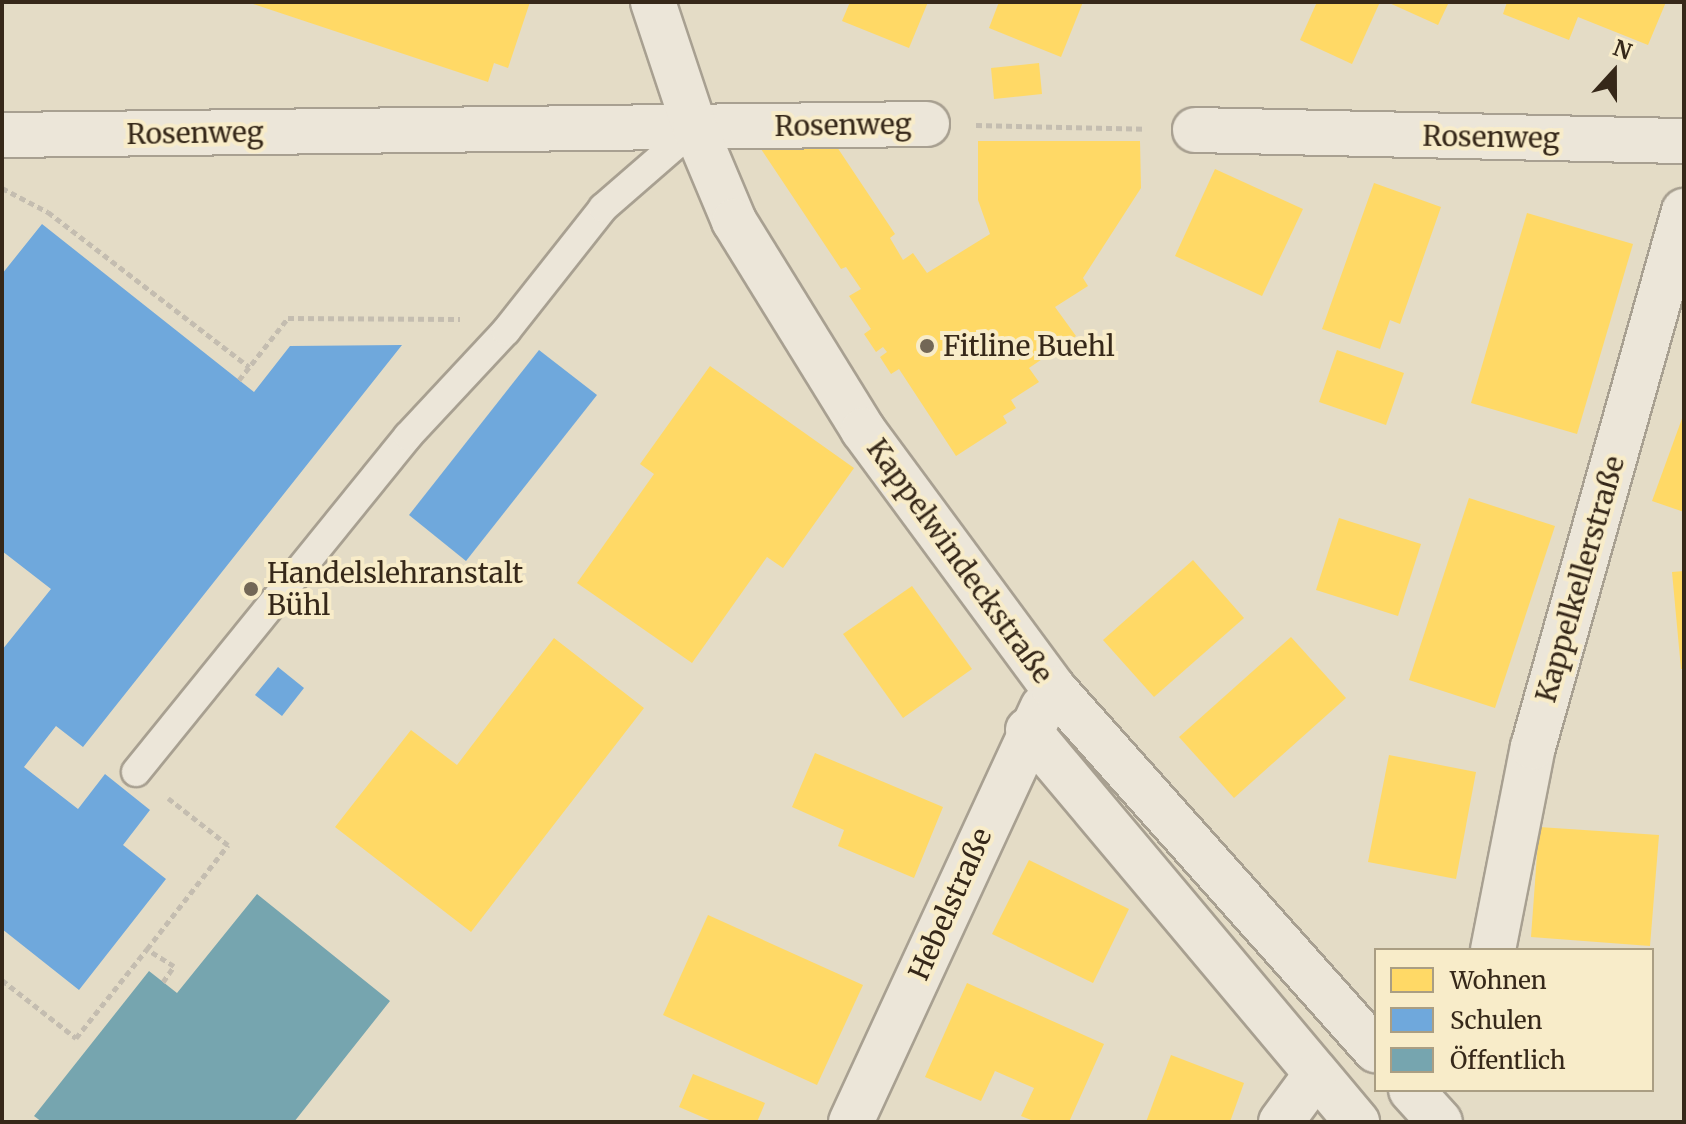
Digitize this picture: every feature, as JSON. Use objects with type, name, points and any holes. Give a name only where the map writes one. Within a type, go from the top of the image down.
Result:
[{"type":"street","name":"Kappelwindeckstraße","points":[[653,2],[695,128],[734,221],[863,430],[967,578],[1054,689],[1374,1049]]},
{"type":"street","name":"Rosenweg","points":[[2,135],[927,124]]},
{"type":"street","name":"Rosenweg","points":[[1195,130],[1684,141]]},
{"type":"street","name":"Kappelkellerstraße","points":[[1493,948],[1533,747],[1684,211]]},
{"type":"street","name":"Hebelstraße","points":[[851,1122],[1028,730],[1054,689]]},
{"type":"street","name":"Kappelwindeckstraße","points":[[1028,730],[1314,1077],[1357,1122]]},
{"type":"street","points":[[1281,1122],[1314,1077]]},
{"type":"lane","points":[[136,772],[408,436],[506,331],[603,208],[695,128]]},
{"type":"path","name":"Rosenweg","points":[[927,124],[1195,130]]},
{"type":"path","points":[[2,188],[48,212],[249,367]]},
{"type":"path","points":[[239,380],[288,318],[458,318],[506,331]]},
{"type":"path","points":[[2,980],[76,1038],[228,845],[136,772]]},
{"type":"path","points":[[147,949],[174,966],[163,982]]},
{"type":"building: Wohnen","points":[[247,2],[530,2],[508,68],[494,63],[488,82]]},
{"type":"building: Wohnen","points":[[850,2],[928,2],[909,48],[842,21]]},
{"type":"building: Wohnen","points":[[999,2],[1083,2],[1061,57],[989,28]]},
{"type":"building: Wohnen","points":[[1317,2],[1380,2],[1352,64],[1300,40]]},
{"type":"building: Wohnen","points":[[1387,2],[1449,2],[1438,25]]},
{"type":"building: Wohnen","points":[[1507,2],[1666,2],[1648,45],[1578,17],[1569,40],[1503,14]]},
{"type":"building: Wohnen","points":[[1039,63],[1042,94],[994,99],[991,68]]},
{"type":"building: Wohnen","points":[[755,140],[833,141],[895,234],[890,238],[903,260],[913,253],[927,273],[990,234],[978,200],[978,141],[1140,141],[1141,188],[1083,278],[1088,286],[1055,307],[1076,336],[1029,368],[1039,382],[1011,400],[1016,408],[1003,416],[1007,423],[956,456],[899,369],[891,374],[880,357],[887,352],[883,347],[876,352],[864,334],[871,329],[849,296],[861,289],[846,267],[841,269]]},
{"type":"building: Wohnen","points":[[1215,169],[1303,209],[1262,296],[1175,256]]},
{"type":"building: Wohnen","points":[[1374,183],[1441,207],[1400,324],[1390,320],[1380,349],[1322,329]]},
{"type":"building: Wohnen","points":[[1527,213],[1633,244],[1577,434],[1471,403]]},
{"type":"building: Wohnen","points":[[1337,350],[1404,373],[1386,425],[1319,402]]},
{"type":"building: Wohnen","points":[[710,366],[854,468],[783,568],[767,557],[692,663],[577,583],[654,474],[640,464]]},
{"type":"building: Wohnen","points":[[1684,413],[1684,512],[1652,501]]},
{"type":"building: Wohnen","points":[[1469,498],[1555,526],[1495,708],[1409,680]]},
{"type":"building: Wohnen","points":[[1339,518],[1421,544],[1398,616],[1316,590]]},
{"type":"building: Wohnen","points":[[1193,560],[1244,618],[1154,697],[1103,640]]},
{"type":"building: Wohnen","points":[[1684,571],[1684,669],[1681,669],[1672,572]]},
{"type":"building: Wohnen","points":[[912,586],[972,669],[903,718],[843,634]]},
{"type":"building: Wohnen","points":[[1291,637],[1346,698],[1234,798],[1179,737]]},
{"type":"building: Wohnen","points":[[554,638],[644,708],[471,932],[335,827],[411,730],[457,765]]},
{"type":"building: Wohnen","points":[[815,753],[943,807],[914,878],[838,846],[844,830],[792,807]]},
{"type":"building: Wohnen","points":[[1389,755],[1476,772],[1456,879],[1368,862]]},
{"type":"building: Wohnen","points":[[1539,827],[1659,835],[1650,946],[1531,937]]},
{"type":"building: Wohnen","points":[[1029,860],[1129,909],[1093,983],[992,934]]},
{"type":"building: Wohnen","points":[[708,915],[863,985],[817,1085],[663,1015]]},
{"type":"building: Wohnen","points":[[967,983],[1104,1044],[1069,1122],[1036,1122],[1021,1116],[1034,1088],[995,1071],[981,1101],[925,1077]]},
{"type":"building: Wohnen","points":[[1171,1055],[1244,1083],[1230,1122],[1146,1122]]},
{"type":"building: Wohnen","points":[[693,1074],[765,1103],[757,1122],[714,1122],[679,1107]]},
{"type":"building: Schulen","points":[[42,224],[254,392],[290,346],[402,345],[83,747],[56,726],[24,767],[78,809],[105,774],[150,810],[123,845],[166,879],[79,990],[2,929],[2,650],[51,589],[2,551],[2,274]]},
{"type":"building: Schulen","points":[[539,350],[597,395],[466,561],[409,515]]},
{"type":"building: Schulen","points":[[278,667],[304,688],[282,716],[255,695]]},
{"type":"building: Öffentlich","points":[[257,894],[390,1001],[294,1122],[42,1122],[34,1116],[149,971],[177,993]]},
{"type":"place","name":"Fitline Buehl","points":[[927,346]]},
{"type":"place","name":"Handelslehranstalt Bühl","points":[[251,589]]}]
